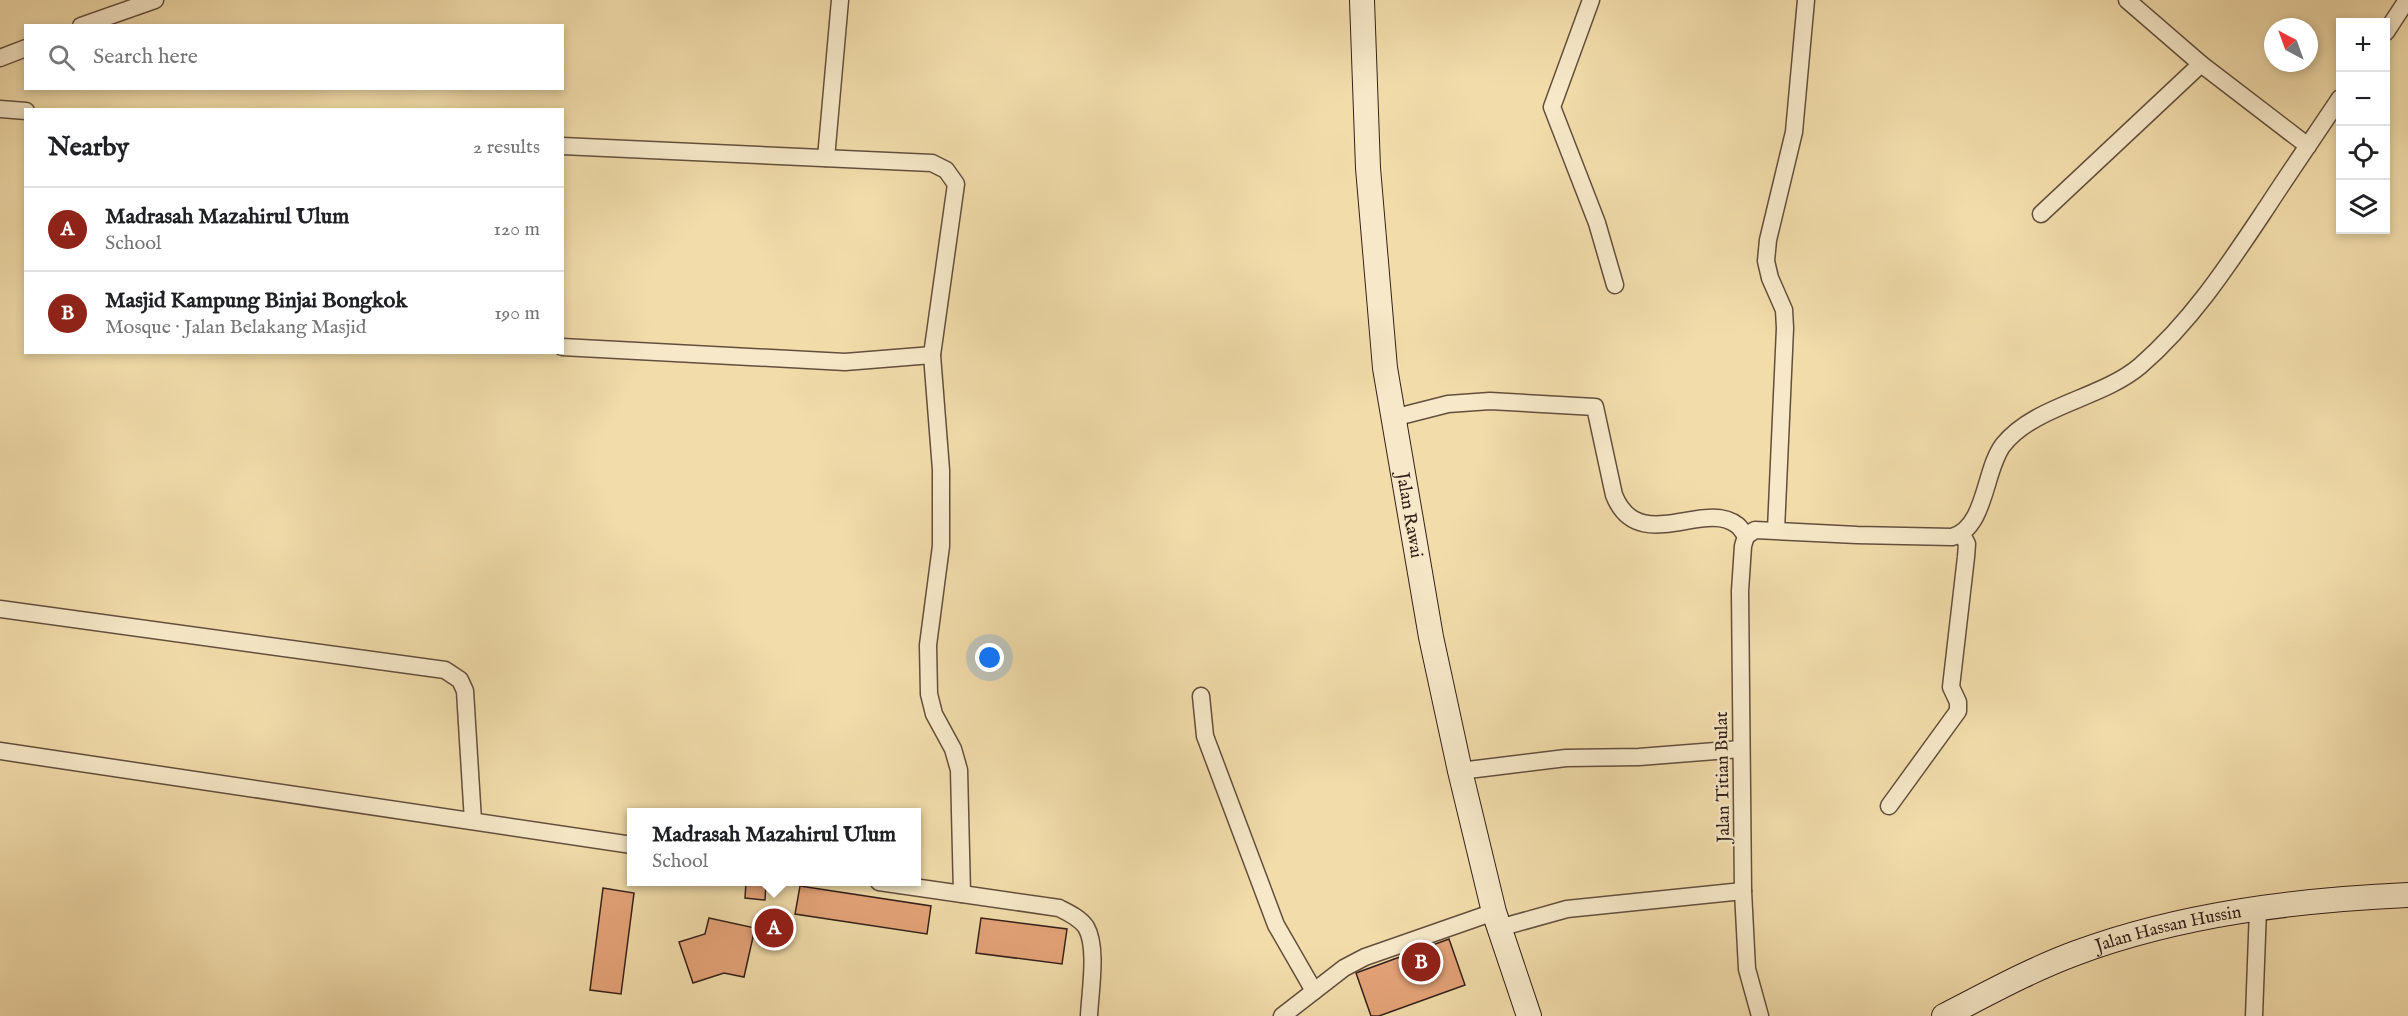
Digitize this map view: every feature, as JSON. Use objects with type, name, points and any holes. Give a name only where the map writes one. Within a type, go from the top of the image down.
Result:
[{"type":"main road","name":"Jalan Rawai","points":[[1362,0],[1368,168],[1385,368],[1431,637],[1460,771],[1497,920],[1529,1016]]},
{"type":"main road","name":"Jalan Hassan Hussin","points":[[1944,1016],[2040,968],[2076,953],[2159,928],[2258,909],[2408,895]]},
{"type":"street","points":[[87,24],[155,0]]},
{"type":"street","points":[[826,158],[840,0]]},
{"type":"street","points":[[1590,0],[1552,108],[1597,223],[1616,285]]},
{"type":"street","points":[[1776,530],[1785,328],[1784,310],[1770,278],[1766,261],[1768,240],[1794,132],[1806,0]]},
{"type":"street","points":[[2127,0],[2201,64],[2308,146]]},
{"type":"street","points":[[2390,25],[2407,0]]},
{"type":"street","points":[[0,58],[24,49]]},
{"type":"street","points":[[2041,214],[2201,64]]},
{"type":"street","points":[[1394,418],[1448,404],[1490,401],[1595,407],[1618,505],[1630,518],[1646,524],[1722,519],[1737,525],[1746,536],[1755,530],[1941,537],[1962,534],[1972,522],[1995,460],[2003,445],[2029,424],[2125,377],[2174,333],[2225,271],[2336,104]]},
{"type":"street","points":[[0,109],[24,111]]},
{"type":"street","points":[[564,146],[932,163],[946,170],[956,184],[932,355],[941,470],[941,546],[928,645],[928,694],[934,714],[953,749],[959,770],[962,894]]},
{"type":"street","points":[[564,347],[845,362],[932,355]]},
{"type":"street","points":[[1889,806],[1958,711],[1958,702],[1950,687],[1966,557],[1967,544],[1962,534]]},
{"type":"street","name":"Jalan Titian Bulat","points":[[1746,536],[1743,546],[1740,591],[1743,891],[1747,969],[1760,1016]]},
{"type":"street","points":[[0,609],[445,670],[460,680],[465,691],[473,821]]},
{"type":"street","points":[[1201,696],[1205,736],[1276,925],[1314,991]]},
{"type":"street","points":[[1460,771],[1566,758],[1639,757],[1742,749]]},
{"type":"street","points":[[0,751],[627,844]]},
{"type":"street","points":[[907,886],[1059,908],[1072,914],[1085,926],[1092,942],[1089,1016]]},
{"type":"street","points":[[1282,1016],[1344,968],[1365,957],[1497,920],[1567,909],[1743,891]]},
{"type":"street","points":[[2254,1016],[2258,909]]},
{"type":"building","points":[[746,886],[766,886],[765,900],[745,898]]},
{"type":"building","points":[[800,886],[931,906],[927,934],[795,914]]},
{"type":"building","points":[[603,888],[634,893],[621,994],[590,990]]},
{"type":"building","points":[[709,918],[755,928],[744,977],[724,973],[693,983],[679,942],[705,934]]},
{"type":"building","points":[[981,918],[1067,929],[1062,964],[976,953]]},
{"type":"building","points":[[1449,939],[1465,985],[1379,1016],[1371,1016],[1356,973]]},
{"type":"place","name":"Madrasah Mazahirul Ulum","points":[[774,928]]},
{"type":"place","name":"Masjid Kampung Binjai Bongkok","points":[[1421,962]]}]
